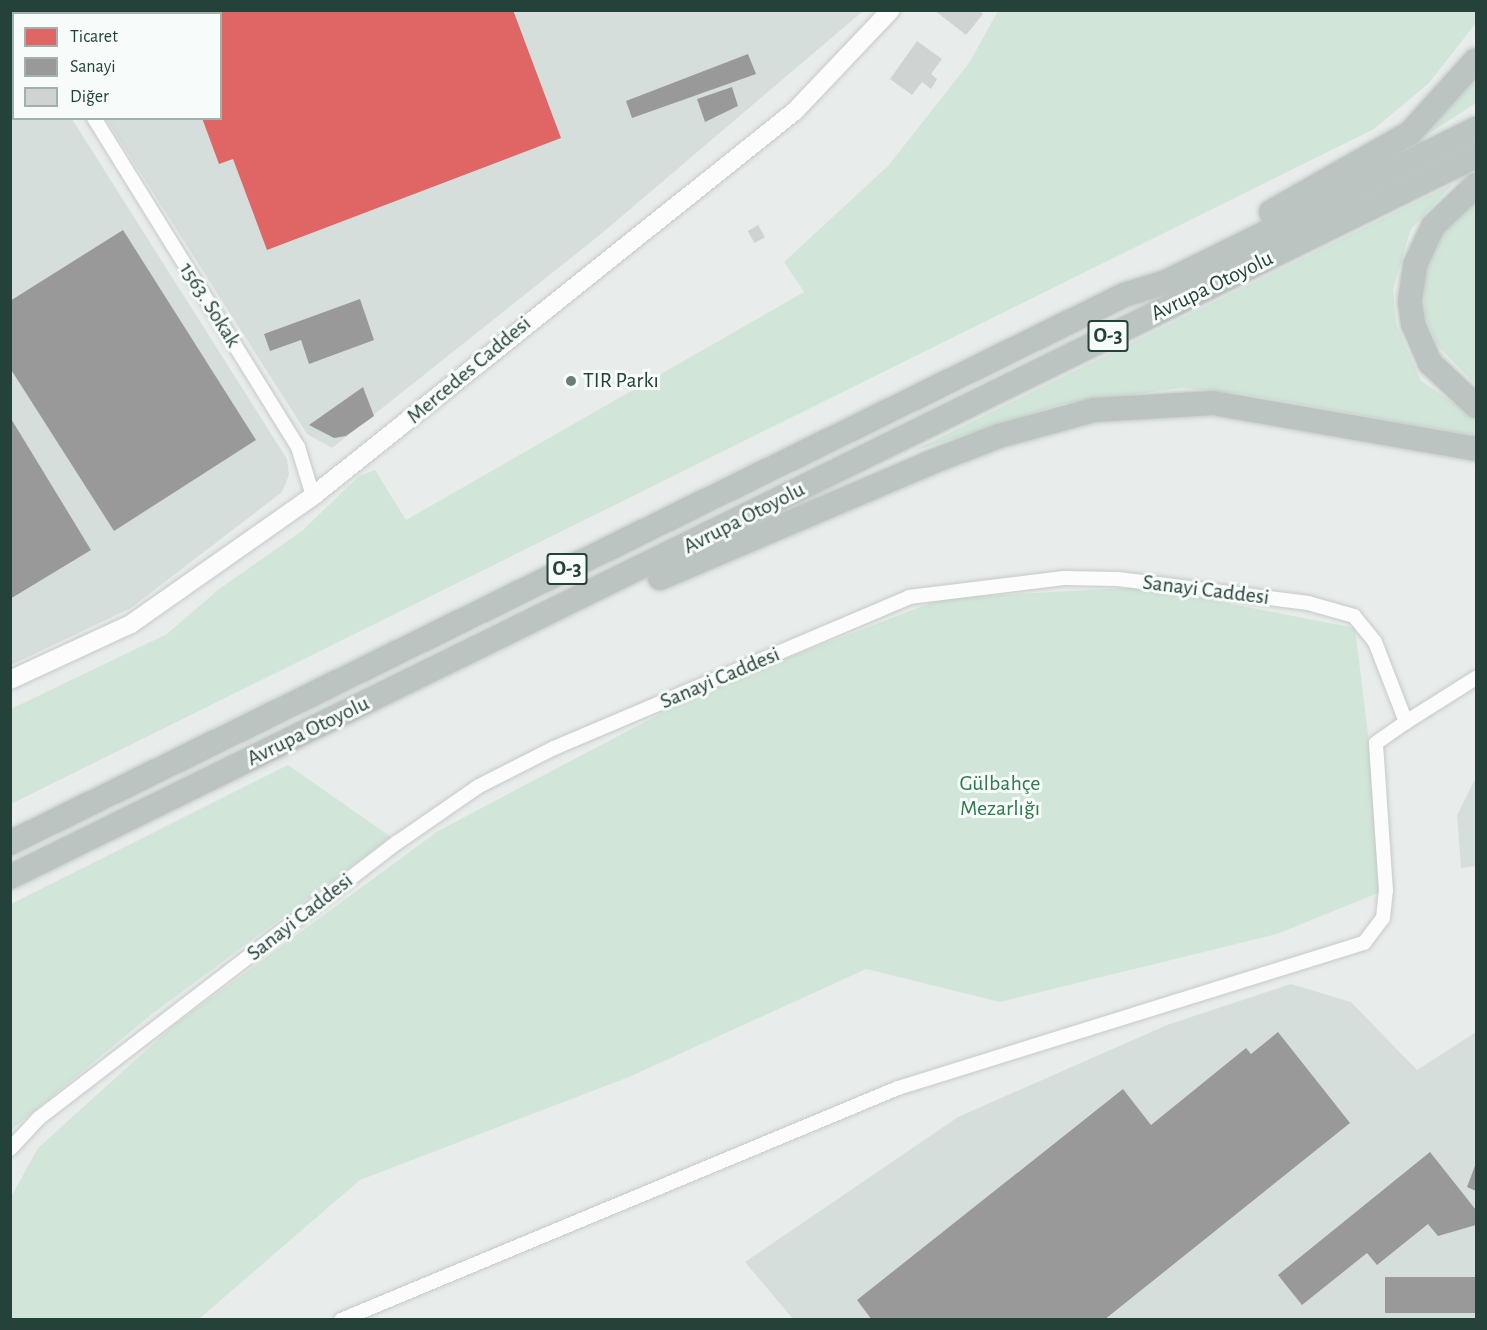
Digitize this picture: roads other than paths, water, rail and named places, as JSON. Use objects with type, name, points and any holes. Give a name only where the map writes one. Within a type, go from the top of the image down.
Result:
[{"type":"highway","points":[[1124,295],[1410,133],[1476,60]]},
{"type":"highway","name":"Avrupa Otoyolu","points":[[10,843],[1124,295],[1166,282],[1476,129]]},
{"type":"highway","name":"Avrupa Otoyolu","points":[[10,877],[539,619],[1476,156]]},
{"type":"highway","points":[[1476,185],[1429,233],[1415,265],[1410,302],[1413,324],[1430,363],[1476,406]]},
{"type":"highway","points":[[539,619],[636,589],[999,436],[1094,410],[1213,403],[1476,449]]},
{"type":"street","name":"Mercedes Caddesi","points":[[10,680],[131,624],[313,496],[795,111],[891,10]]},
{"type":"street","name":"1563. Sokak","points":[[95,120],[298,447],[313,496]]},
{"type":"street","name":"Sanayi Caddesi","points":[[10,1149],[39,1118],[398,842],[479,786],[554,748],[909,597],[1064,578],[1118,579],[1308,603],[1354,616],[1375,642],[1406,722]]},
{"type":"street","points":[[340,1320],[898,1088],[1364,943],[1383,918],[1386,891],[1376,743],[1476,678]]},
{"type":"place","name":"TIR Parkı","points":[[571,381]]},
{"type":"park label","name":"Gülbahçe Mezarlığı","points":[[1000,796]]}]
